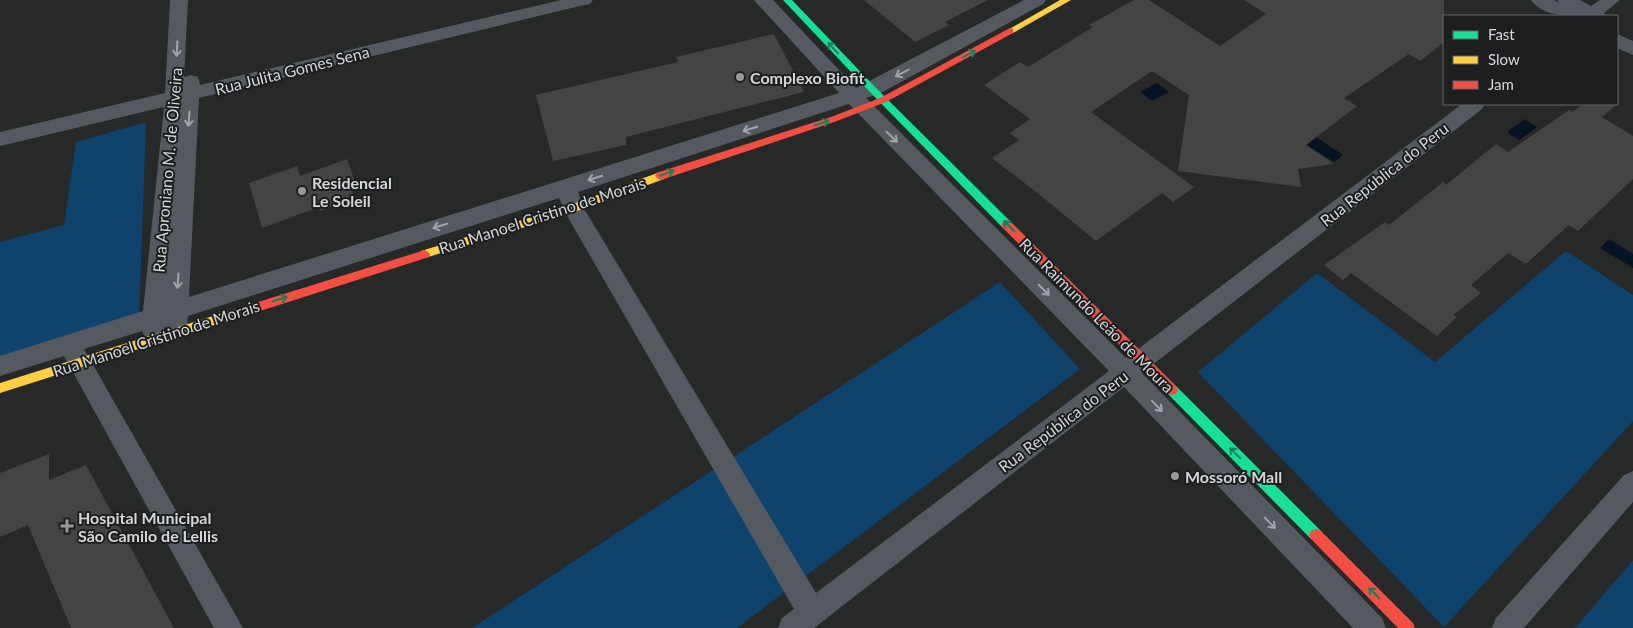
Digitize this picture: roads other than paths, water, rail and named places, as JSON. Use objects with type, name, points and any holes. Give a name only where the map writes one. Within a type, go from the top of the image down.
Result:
[{"type":"street","name":"Rua Aproniano M. de Oliveira","points":[[176,322],[182,97],[179,0]]},
{"type":"street","name":"Rua Aproniano M. de Oliveira","points":[[152,339],[193,0]]},
{"type":"street","name":"Rua Julita Gomes Sena","points":[[0,139],[584,0]]},
{"type":"street","name":"Rua Raimundo Leão de Moura","points":[[763,0],[868,98],[1134,367],[1408,628]]},
{"type":"street","name":"Rua Raimundo Leão de Moura","points":[[787,0],[868,98]]},
{"type":"street","name":"Rua Manoel Cristino de Morais","points":[[868,98],[1037,0]]},
{"type":"street","name":"Rua Manoel Cristino de Morais","points":[[0,366],[152,339],[176,322],[569,197],[804,113],[868,98],[1067,0]]},
{"type":"street","points":[[1540,0],[1569,15]]},
{"type":"street","points":[[1566,0],[1593,15],[1611,0]]},
{"type":"street","points":[[1618,27],[1633,35]]},
{"type":"street","points":[[1618,41],[1633,49]]},
{"type":"street","name":"Rua República do Peru","points":[[792,628],[1474,105]]},
{"type":"street","points":[[569,197],[812,613]]},
{"type":"street","name":"Rua Manoel Cristino de Morais","points":[[0,388],[155,317],[176,322]]},
{"type":"street","points":[[75,353],[228,628]]},
{"type":"street","name":"Rua Raimundo Leão de Moura","points":[[1134,367],[1372,628]]},
{"type":"street","points":[[1506,628],[1633,483]]},
{"type":"place","name":"Complexo Biofit","points":[[740,77]]},
{"type":"place","name":"Residencial Le Soleil","points":[[302,191]]},
{"type":"place","name":"Mossoró Mall","points":[[1175,476]]},
{"type":"place","name":"Hospital Municipal São Camilo de Lellis","points":[[67,526]]}]
